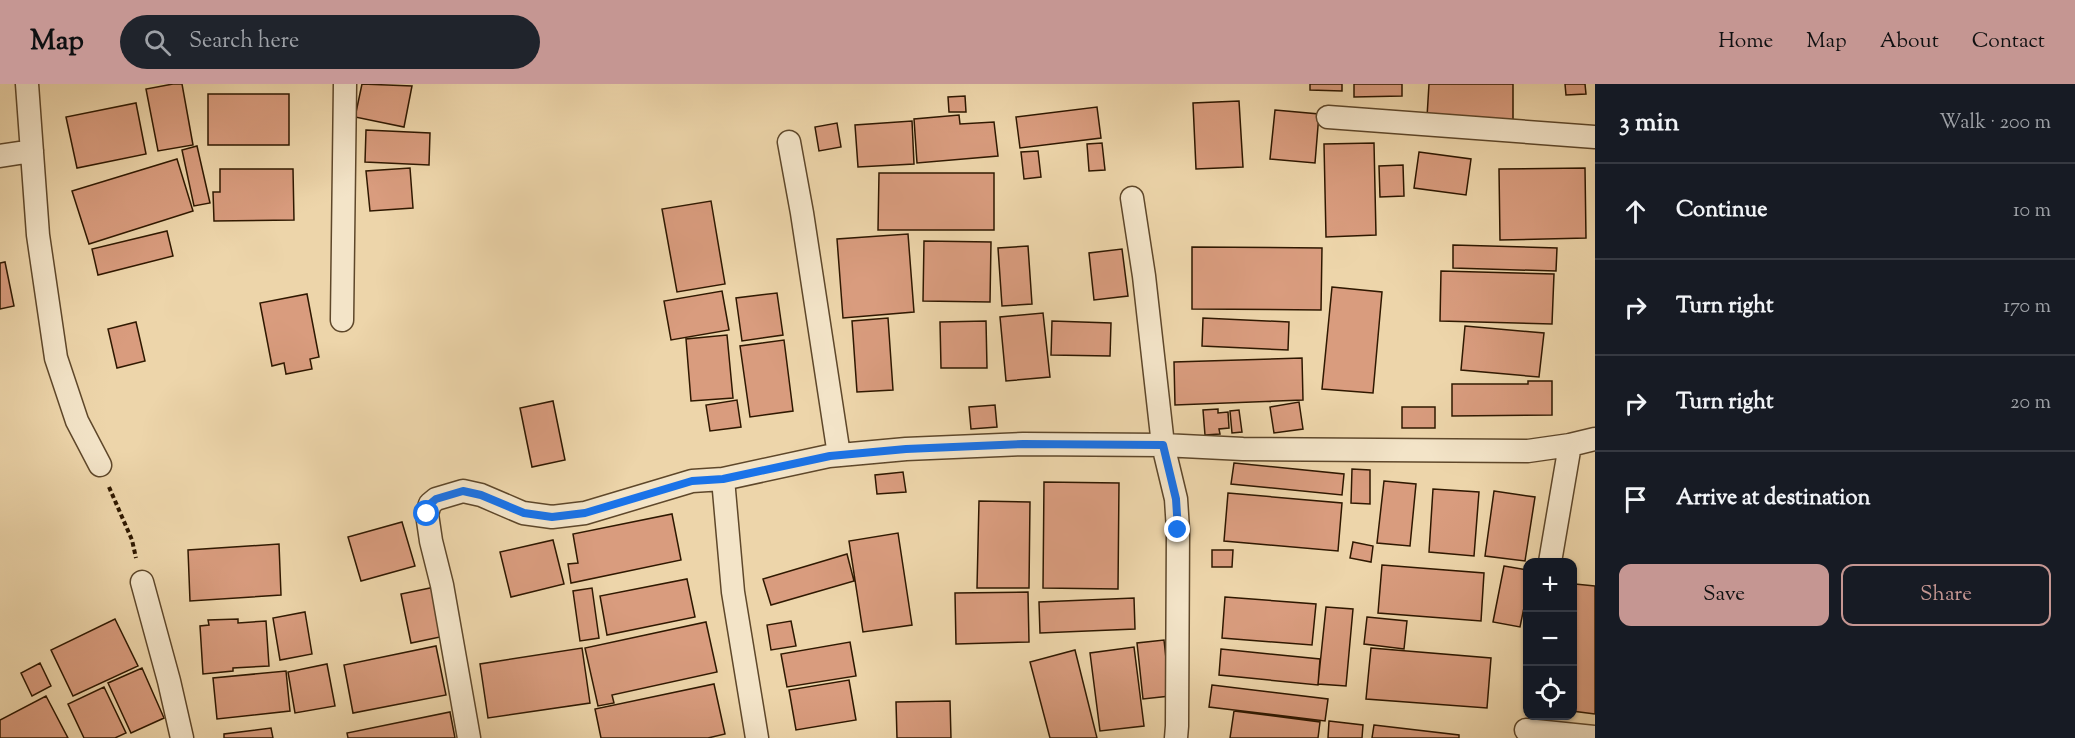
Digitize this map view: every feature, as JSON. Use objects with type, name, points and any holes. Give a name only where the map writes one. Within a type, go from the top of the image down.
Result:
[{"type":"street","points":[[27,84],[38,235],[56,358],[77,421],[100,465]]},
{"type":"street","points":[[342,320],[345,84]]},
{"type":"street","points":[[1328,117],[1595,137]]},
{"type":"street","points":[[789,142],[840,455]]},
{"type":"street","points":[[0,156],[32,151]]},
{"type":"street","points":[[1132,198],[1144,276],[1163,445],[1176,499],[1178,530],[1176,738]]},
{"type":"street","points":[[469,738],[427,514],[430,504],[436,499],[463,491],[481,495],[524,513],[552,517],[585,513],[692,481],[723,479],[840,455],[906,449],[1023,444],[1163,445],[1243,449],[1528,451],[1570,446],[1595,439]]},
{"type":"street","points":[[1551,558],[1570,446]]},
{"type":"street","points":[[723,479],[733,592],[757,738]]},
{"type":"street","points":[[142,582],[170,681],[182,738]]},
{"type":"street","points":[[1526,728],[1595,737]]},
{"type":"path","points":[[100,465],[132,540],[142,582]]},
{"type":"building","points":[[182,84],[193,145],[158,151],[146,89]]},
{"type":"building","points":[[362,84],[412,86],[404,127],[355,117]]},
{"type":"building","points":[[1310,84],[1342,84],[1342,91],[1310,90]]},
{"type":"building","points":[[1354,84],[1402,84],[1402,96],[1354,97]]},
{"type":"building","points":[[1429,84],[1513,84],[1513,124],[1427,117]]},
{"type":"building","points":[[1565,84],[1585,84],[1586,94],[1566,95]]},
{"type":"building","points":[[208,94],[289,94],[289,145],[208,145]]},
{"type":"building","points":[[965,96],[966,112],[949,112],[948,97]]},
{"type":"building","points":[[1239,101],[1243,167],[1196,169],[1193,103]]},
{"type":"building","points":[[136,103],[146,154],[77,168],[66,117]]},
{"type":"building","points":[[1097,107],[1101,138],[1020,148],[1016,117]]},
{"type":"building","points":[[1275,110],[1319,114],[1315,163],[1270,159]]},
{"type":"building","points":[[959,115],[960,124],[994,122],[998,156],[917,163],[914,119]]},
{"type":"building","points":[[912,121],[914,164],[858,167],[855,125]]},
{"type":"building","points":[[837,123],[841,147],[819,151],[815,127]]},
{"type":"building","points":[[366,130],[430,133],[429,165],[365,162]]},
{"type":"building","points":[[1102,143],[1105,170],[1089,171],[1087,144]]},
{"type":"building","points":[[1374,143],[1376,235],[1326,237],[1324,144]]},
{"type":"building","points":[[197,146],[210,203],[194,206],[182,150]]},
{"type":"building","points":[[1038,151],[1041,177],[1024,179],[1021,152]]},
{"type":"building","points":[[1419,152],[1471,159],[1466,195],[1414,188]]},
{"type":"building","points":[[177,159],[193,211],[89,244],[72,191]]},
{"type":"building","points":[[1403,165],[1404,196],[1380,197],[1379,166]]},
{"type":"building","points":[[410,168],[413,208],[370,211],[366,171]]},
{"type":"building","points":[[1585,168],[1586,238],[1500,240],[1499,169]]},
{"type":"building","points":[[220,169],[293,169],[294,220],[214,221],[213,192],[220,192]]},
{"type":"building","points":[[879,173],[994,173],[994,230],[878,230]]},
{"type":"building","points":[[711,201],[725,284],[677,292],[662,209]]},
{"type":"building","points":[[167,231],[173,256],[98,275],[92,249]]},
{"type":"building","points":[[908,234],[914,312],[843,318],[837,239]]},
{"type":"building","points":[[924,241],[991,242],[990,302],[923,301]]},
{"type":"building","points":[[1453,245],[1557,248],[1556,271],[1453,268]]},
{"type":"building","points":[[1028,246],[1032,304],[1002,306],[998,248]]},
{"type":"building","points":[[1192,247],[1322,248],[1321,310],[1192,309]]},
{"type":"building","points":[[1122,249],[1128,296],[1094,300],[1089,253]]},
{"type":"building","points":[[5,262],[14,306],[0,309],[0,263]]},
{"type":"building","points":[[1441,271],[1554,274],[1552,324],[1440,321]]},
{"type":"building","points":[[1332,287],[1382,292],[1373,393],[1322,389]]},
{"type":"building","points":[[722,291],[729,330],[671,340],[664,301]]},
{"type":"building","points":[[777,293],[783,335],[742,341],[736,298]]},
{"type":"building","points":[[307,294],[319,357],[310,359],[312,369],[286,374],[284,363],[272,366],[260,303]]},
{"type":"building","points":[[1043,313],[1050,377],[1006,381],[1000,317]]},
{"type":"building","points":[[888,318],[893,390],[857,392],[852,321]]},
{"type":"building","points":[[1203,318],[1289,322],[1288,350],[1202,346]]},
{"type":"building","points":[[986,321],[987,368],[941,368],[940,322]]},
{"type":"building","points":[[1052,321],[1111,323],[1110,356],[1051,355]]},
{"type":"building","points":[[136,322],[145,361],[117,368],[108,329]]},
{"type":"building","points":[[1465,326],[1544,333],[1539,377],[1461,370]]},
{"type":"building","points":[[727,335],[733,398],[691,401],[686,339]]},
{"type":"building","points":[[784,340],[793,411],[750,417],[740,346]]},
{"type":"building","points":[[1302,358],[1303,400],[1175,405],[1174,362]]},
{"type":"building","points":[[1528,381],[1552,381],[1552,415],[1452,416],[1452,384],[1528,384]]},
{"type":"building","points":[[737,400],[741,427],[710,431],[706,405]]},
{"type":"building","points":[[553,401],[565,460],[532,467],[520,408]]},
{"type":"building","points":[[1299,402],[1303,429],[1274,433],[1270,407]]},
{"type":"building","points":[[995,405],[997,427],[971,429],[969,407]]},
{"type":"building","points":[[1402,407],[1435,407],[1435,428],[1402,428]]},
{"type":"building","points":[[1218,409],[1218,413],[1228,412],[1229,428],[1219,429],[1220,434],[1205,435],[1203,410]]},
{"type":"building","points":[[1239,410],[1242,432],[1232,433],[1230,411]]},
{"type":"building","points":[[1234,463],[1344,474],[1342,495],[1231,484]]},
{"type":"building","points":[[1352,469],[1370,470],[1370,504],[1351,503]]},
{"type":"building","points":[[903,472],[906,492],[877,494],[875,475]]},
{"type":"building","points":[[1384,481],[1416,484],[1410,546],[1377,543]]},
{"type":"building","points":[[1044,482],[1119,483],[1118,589],[1043,588]]},
{"type":"building","points":[[1433,489],[1479,492],[1474,556],[1429,552]]},
{"type":"building","points":[[1494,491],[1535,497],[1525,558],[1523,558],[1523,561],[1485,556]]},
{"type":"building","points":[[1228,493],[1342,503],[1338,551],[1224,541]]},
{"type":"building","points":[[979,501],[1030,502],[1029,588],[977,588]]},
{"type":"building","points":[[672,514],[681,560],[571,583],[568,564],[578,563],[573,534]]},
{"type":"building","points":[[402,522],[415,566],[361,581],[348,537]]},
{"type":"building","points":[[898,533],[912,625],[863,632],[849,541]]},
{"type":"building","points":[[553,540],[564,584],[511,597],[500,552]]},
{"type":"building","points":[[1353,542],[1373,546],[1371,562],[1350,558]]},
{"type":"building","points":[[279,544],[281,595],[190,601],[188,550]]},
{"type":"building","points":[[1212,550],[1233,550],[1232,567],[1212,567]]},
{"type":"building","points":[[847,554],[854,581],[771,605],[763,579]]},
{"type":"building","points":[[1382,565],[1484,573],[1481,621],[1378,613]]},
{"type":"building","points":[[1504,566],[1523,569],[1523,612],[1520,627],[1493,622]]},
{"type":"building","points":[[687,579],[695,617],[607,635],[600,596]]},
{"type":"building","points":[[1577,584],[1595,586],[1595,714],[1577,712]]},
{"type":"building","points":[[435,587],[445,636],[411,643],[401,594]]},
{"type":"building","points":[[592,588],[599,638],[580,641],[573,591]]},
{"type":"building","points":[[1028,592],[1029,642],[956,644],[955,593]]},
{"type":"building","points":[[1225,597],[1316,604],[1312,645],[1222,638]]},
{"type":"building","points":[[1134,598],[1135,629],[1040,633],[1039,602]]},
{"type":"building","points":[[1326,607],[1353,609],[1346,686],[1318,684]]},
{"type":"building","points":[[305,612],[312,654],[280,660],[273,618]]},
{"type":"building","points":[[1367,617],[1407,621],[1404,649],[1364,644]]},
{"type":"building","points":[[115,619],[138,666],[73,696],[51,650]]},
{"type":"building","points":[[238,619],[238,623],[266,621],[269,666],[233,668],[233,671],[203,674],[200,626],[209,625],[208,620]]},
{"type":"building","points":[[791,621],[796,646],[771,650],[767,625]]},
{"type":"building","points":[[706,622],[717,672],[612,695],[614,703],[598,706],[585,648]]},
{"type":"building","points":[[1164,640],[1170,696],[1143,699],[1137,643]]},
{"type":"building","points":[[850,642],[856,676],[787,687],[781,654]]},
{"type":"building","points":[[436,646],[446,695],[353,713],[344,665]]},
{"type":"building","points":[[1134,647],[1144,726],[1100,731],[1090,653]]},
{"type":"building","points":[[582,648],[590,703],[488,718],[480,664]]},
{"type":"building","points":[[1371,648],[1491,658],[1487,708],[1366,699]]},
{"type":"building","points":[[1221,649],[1320,659],[1318,685],[1219,675]]},
{"type":"building","points":[[1075,650],[1097,738],[1050,738],[1030,662]]},
{"type":"building","points":[[40,663],[51,686],[32,696],[21,673]]},
{"type":"building","points":[[327,664],[335,706],[295,713],[288,672]]},
{"type":"building","points":[[142,668],[164,718],[131,733],[108,683]]},
{"type":"building","points":[[286,671],[290,711],[217,719],[213,678]]},
{"type":"building","points":[[849,680],[856,720],[796,730],[789,690]]},
{"type":"building","points":[[714,684],[725,734],[708,738],[601,738],[595,709]]},
{"type":"building","points":[[1212,685],[1328,699],[1325,721],[1209,707]]},
{"type":"building","points":[[104,687],[126,733],[115,738],[84,738],[68,704]]},
{"type":"building","points":[[46,696],[68,738],[0,738],[0,720]]},
{"type":"building","points":[[950,701],[951,738],[897,738],[896,702]]},
{"type":"building","points":[[1234,711],[1320,722],[1318,738],[1230,738]]},
{"type":"building","points":[[450,712],[455,738],[348,738],[347,733]]},
{"type":"building","points":[[1329,721],[1363,725],[1362,738],[1328,738]]},
{"type":"building","points":[[1374,725],[1459,735],[1459,738],[1372,738]]},
{"type":"building","points":[[271,728],[273,738],[224,738],[224,734]]},
{"type":"route","points":[[427,514],[430,504],[436,499],[463,491],[481,495],[524,513],[552,517],[585,513],[692,481],[723,479],[830,456],[906,449],[1023,444],[1163,445],[1176,499],[1178,530]]}]
